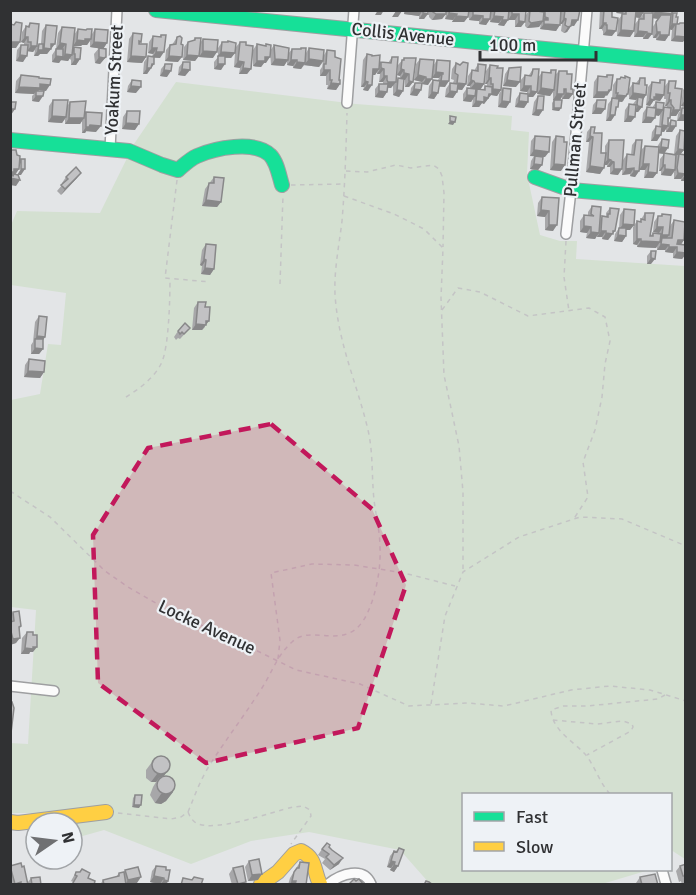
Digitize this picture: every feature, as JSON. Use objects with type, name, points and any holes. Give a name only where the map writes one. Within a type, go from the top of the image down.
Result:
[{"type":"street","name":"Yoakum Street","points":[[110,149],[117,10]]},
{"type":"street","name":"Collis Avenue","points":[[156,10],[686,63]]},
{"type":"street","points":[[347,103],[354,10]]},
{"type":"street","name":"Pullman Street","points":[[566,234],[587,10]]},
{"type":"street","points":[[10,140],[129,151],[178,170],[196,156],[220,148],[263,149],[271,155],[282,185]]},
{"type":"street","points":[[535,177],[571,190],[686,200]]},
{"type":"street","points":[[10,687],[54,691]]},
{"type":"street","points":[[10,822],[18,823],[106,812]]},
{"type":"street","points":[[261,885],[278,872],[294,854],[301,851],[311,857],[320,885]]},
{"type":"street","points":[[328,885],[341,877],[357,873],[367,877],[371,885]]},
{"type":"path","points":[[106,812],[171,819],[181,817],[188,812],[210,764],[292,642],[307,635],[335,637],[348,634],[359,627],[367,614],[380,569],[381,548],[368,430],[339,328],[335,293],[345,184],[347,103]]},
{"type":"path","points":[[345,171],[367,172],[396,165],[411,168],[433,165],[439,169],[442,176],[444,193],[441,311],[444,375],[459,446],[463,492],[463,572],[446,616],[431,705]]},
{"type":"path","points":[[178,170],[165,278],[210,282]]},
{"type":"path","points":[[280,284],[283,231],[282,185],[345,184]]},
{"type":"path","points":[[344,196],[394,214],[424,229],[443,248]]},
{"type":"path","points":[[566,234],[564,277],[569,311]]},
{"type":"path","points":[[126,397],[143,386],[161,364],[166,347],[170,279]]},
{"type":"path","points":[[441,311],[458,288],[480,292],[528,316],[589,308],[605,316],[610,341],[605,364],[603,397],[595,430],[583,462],[588,497],[573,520]]},
{"type":"path","name":"Locke Avenue","points":[[10,490],[50,517],[105,571],[182,618],[219,632],[296,670],[360,684],[409,706],[468,703],[504,706],[571,690],[610,686],[650,690],[686,701]]},
{"type":"path","points":[[463,572],[519,537],[580,517],[622,519],[686,546]]},
{"type":"path","points":[[278,660],[280,640],[271,573],[312,564],[354,565],[404,573],[457,586]]},
{"type":"path","points":[[608,793],[602,786],[586,755],[564,735],[553,720],[551,710],[563,706],[658,699],[666,694]]},
{"type":"path","points":[[553,720],[597,724],[623,721],[632,724],[632,731],[586,755]]},
{"type":"path","points":[[188,812],[190,818],[197,823],[208,826],[225,825],[303,806],[310,810],[311,816],[288,849],[286,862]]},
{"type":"highlighted area","points":[[271,424],[372,509],[406,585],[358,728],[206,763],[98,683],[93,535],[148,448]]},
{"type":"green space","points":[[176,82],[356,104],[512,116],[511,130],[529,132],[527,174],[540,235],[560,241],[577,241],[576,259],[685,266],[685,859],[672,851],[672,793],[462,793],[462,871],[646,871],[602,884],[430,884],[400,850],[309,832],[251,841],[191,864],[104,830],[84,836],[84,811],[11,813],[10,743],[28,744],[36,610],[11,607],[11,400],[40,394],[48,344],[61,345],[66,293],[11,285],[11,225],[17,211],[100,213],[134,144]]},
{"type":"building","points":[[433,10],[446,10],[446,14],[436,14]]},
{"type":"building","points":[[450,10],[469,10],[468,17],[456,16],[457,14],[449,13]]},
{"type":"building","points":[[473,10],[491,10],[490,19],[473,15]]},
{"type":"building","points":[[495,10],[509,10],[508,20],[494,16]]},
{"type":"building","points":[[512,10],[526,10],[525,22],[519,21],[519,14],[512,14]]},
{"type":"building","points":[[530,10],[544,12],[543,21],[531,23],[529,21]]},
{"type":"building","points":[[545,10],[561,10],[560,25],[544,24],[544,20],[548,20],[545,17]]},
{"type":"building","points":[[565,10],[580,10],[578,20],[572,20],[571,26],[568,27],[565,25]]},
{"type":"building","points":[[604,10],[612,10],[612,17],[618,18],[616,31],[607,30],[606,23],[603,23]]},
{"type":"building","points":[[626,10],[636,11],[634,31],[621,30],[622,14],[626,14]]},
{"type":"building","points":[[655,10],[672,10],[672,14],[655,12]]},
{"type":"building","points":[[644,13],[653,13],[652,34],[638,31],[639,19],[644,19]]},
{"type":"building","points":[[673,13],[677,13],[677,24],[672,24]]},
{"type":"building","points":[[661,15],[671,15],[669,35],[660,35],[660,32],[657,32],[656,22]]},
{"type":"building","points":[[16,22],[22,23],[20,42],[10,42],[10,24],[14,25]]},
{"type":"building","points":[[30,23],[39,24],[37,46],[31,46],[28,37],[25,37],[26,26],[29,27]]},
{"type":"building","points":[[686,23],[686,37],[675,36],[676,24]]},
{"type":"building","points":[[46,25],[57,26],[55,44],[51,44],[51,49],[44,48]]},
{"type":"building","points":[[62,27],[75,28],[72,55],[65,54],[66,44],[60,43]]},
{"type":"building","points":[[78,29],[92,29],[91,39],[77,40]]},
{"type":"building","points":[[95,29],[108,30],[107,43],[94,42]]},
{"type":"building","points":[[133,33],[142,34],[139,44],[147,44],[146,57],[131,56]]},
{"type":"building","points":[[161,35],[166,35],[164,52],[156,52],[157,48],[152,48],[153,36],[161,37]]},
{"type":"building","points":[[180,36],[183,45],[182,57],[169,56],[170,45],[176,44],[177,37]]},
{"type":"building","points":[[201,38],[199,56],[187,55],[188,42]]},
{"type":"building","points":[[203,39],[218,40],[217,52],[203,51]]},
{"type":"building","points":[[222,42],[236,43],[235,53],[221,52]]},
{"type":"building","points":[[240,42],[253,46],[251,69],[243,68],[244,62],[238,61]]},
{"type":"building","points":[[39,44],[43,44],[43,50],[38,50]]},
{"type":"building","points":[[257,44],[271,45],[270,57],[265,57],[265,61],[257,61]]},
{"type":"building","points":[[21,45],[28,45],[27,56],[20,55]]},
{"type":"building","points":[[274,45],[289,48],[288,60],[275,59]]},
{"type":"building","points":[[74,47],[81,48],[80,59],[75,59]]},
{"type":"building","points":[[99,48],[106,49],[106,57],[99,57]]},
{"type":"building","points":[[306,48],[305,63],[291,60],[292,49]]},
{"type":"building","points":[[309,48],[324,50],[323,61],[309,59]]},
{"type":"building","points":[[56,49],[63,49],[63,57],[56,56]]},
{"type":"building","points":[[327,50],[335,51],[335,57],[341,59],[340,84],[331,83],[330,70],[324,70]]},
{"type":"building","points":[[367,54],[380,55],[379,69],[373,69],[372,85],[367,85],[368,82],[365,81]]},
{"type":"building","points":[[148,56],[154,57],[154,64],[151,68],[147,68]]},
{"type":"building","points":[[218,56],[225,56],[225,64],[218,64]]},
{"type":"building","points":[[392,57],[398,57],[396,82],[388,82],[387,76],[384,76],[384,69],[381,68],[381,62],[391,63]]},
{"type":"building","points":[[404,58],[416,58],[413,82],[409,81],[409,74],[404,73],[401,69]]},
{"type":"building","points":[[420,59],[434,60],[432,79],[418,75]]},
{"type":"building","points":[[437,60],[450,61],[449,81],[441,81],[443,73],[436,72]]},
{"type":"building","points":[[183,62],[190,62],[190,70],[182,69]]},
{"type":"building","points":[[463,62],[468,63],[466,84],[457,83],[458,75],[455,73],[456,63],[460,65]]},
{"type":"building","points":[[165,64],[172,64],[171,71],[164,70]]},
{"type":"building","points":[[478,64],[486,65],[484,84],[471,80],[472,70],[478,71]]},
{"type":"building","points":[[490,65],[503,68],[501,90],[493,89],[491,78],[489,78]]},
{"type":"building","points":[[521,67],[520,82],[507,80],[509,68]]},
{"type":"building","points":[[533,69],[539,69],[537,92],[531,91],[531,86],[524,86],[525,75],[531,76]]},
{"type":"building","points":[[551,70],[556,70],[554,90],[541,88],[542,72],[551,73]]},
{"type":"building","points":[[559,71],[572,74],[573,94],[566,93],[564,89],[564,94],[557,94]]},
{"type":"building","points":[[21,75],[51,79],[50,85],[40,84],[40,88],[19,87]]},
{"type":"building","points":[[607,75],[613,75],[611,90],[597,92],[598,76],[607,77]]},
{"type":"building","points":[[625,76],[630,78],[628,94],[626,96],[617,95],[617,79],[625,78]]},
{"type":"building","points":[[398,78],[404,79],[403,91],[397,90]]},
{"type":"building","points":[[640,78],[645,78],[646,95],[633,93],[633,83],[639,84]]},
{"type":"building","points":[[132,80],[141,81],[141,87],[131,86]]},
{"type":"building","points":[[433,80],[440,81],[438,93],[432,92]]},
{"type":"building","points":[[660,80],[665,80],[664,95],[656,94],[654,100],[650,99],[652,82],[660,83]]},
{"type":"building","points":[[669,81],[676,81],[675,88],[682,89],[680,110],[673,110],[671,100],[669,100]]},
{"type":"building","points":[[415,83],[422,83],[421,90],[414,89]]},
{"type":"building","points":[[450,83],[458,84],[457,92],[450,91]]},
{"type":"building","points":[[379,84],[388,84],[387,92],[379,91]]},
{"type":"building","points":[[485,86],[492,87],[492,94],[489,94],[488,98],[484,97],[484,102],[476,101],[477,89],[485,90]]},
{"type":"building","points":[[467,88],[476,89],[475,96],[467,95]]},
{"type":"building","points":[[503,88],[511,89],[510,102],[502,101]]},
{"type":"building","points":[[36,91],[44,91],[43,96],[36,96]]},
{"type":"building","points":[[520,93],[528,94],[528,102],[519,101]]},
{"type":"building","points":[[538,96],[544,96],[543,110],[536,110]]},
{"type":"building","points":[[638,97],[643,98],[642,107],[637,104]]},
{"type":"building","points":[[612,98],[619,99],[615,115],[610,115]]},
{"type":"building","points":[[53,100],[68,100],[66,117],[52,116]]},
{"type":"building","points":[[554,100],[562,100],[561,108],[554,108]]},
{"type":"building","points":[[597,100],[606,100],[605,109],[596,108]]},
{"type":"building","points":[[86,101],[84,118],[69,118],[70,102]]},
{"type":"building","points":[[10,102],[16,102],[15,109],[10,109]]},
{"type":"building","points":[[656,102],[664,103],[663,110],[656,109]]},
{"type":"building","points":[[629,104],[636,105],[635,117],[628,116]]},
{"type":"building","points":[[647,107],[656,108],[655,118],[646,117]]},
{"type":"building","points":[[664,107],[671,108],[668,126],[662,125]]},
{"type":"building","points":[[682,108],[686,108],[686,115],[681,115]]},
{"type":"building","points":[[127,111],[140,111],[139,124],[126,123]]},
{"type":"building","points":[[86,112],[102,113],[101,126],[86,127]]},
{"type":"building","points":[[450,116],[456,117],[455,122],[450,121]]},
{"type":"building","points":[[671,120],[676,121],[676,126],[670,126]]},
{"type":"building","points":[[656,126],[662,127],[661,135],[655,135]]},
{"type":"building","points":[[591,127],[595,127],[594,133],[602,133],[601,153],[606,153],[604,168],[590,166],[593,137],[590,136]]},
{"type":"building","points":[[680,130],[685,131],[684,150],[678,149]]},
{"type":"building","points":[[535,136],[550,137],[549,152],[534,150]]},
{"type":"building","points":[[556,136],[564,137],[564,142],[567,142],[565,165],[554,164]]},
{"type":"building","points":[[662,139],[669,140],[668,148],[661,147]]},
{"type":"building","points":[[609,140],[624,140],[622,169],[614,169],[614,162],[608,159]]},
{"type":"building","points":[[636,140],[642,140],[639,171],[634,171],[634,168],[626,169],[627,154],[634,155]]},
{"type":"building","points":[[645,146],[659,147],[657,173],[648,172],[649,164],[643,164]]},
{"type":"building","points":[[10,150],[16,150],[17,155],[20,156],[19,169],[14,169],[14,172],[10,172]]},
{"type":"building","points":[[664,153],[676,155],[675,170],[665,169]]},
{"type":"building","points":[[679,154],[686,155],[686,175],[678,173]]},
{"type":"building","points":[[535,156],[543,157],[542,165],[534,164]]},
{"type":"building","points":[[21,159],[25,159],[25,169],[21,169]]},
{"type":"building","points":[[76,167],[81,173],[65,189],[61,185]]},
{"type":"building","points":[[10,173],[13,176],[18,175],[20,180],[10,178]]},
{"type":"building","points":[[214,177],[224,178],[221,202],[206,200],[209,183],[214,183]]},
{"type":"building","points":[[542,197],[559,198],[557,225],[549,225],[549,211],[541,210]]},
{"type":"building","points":[[592,206],[601,207],[599,233],[591,232],[591,227],[584,226],[584,215],[594,216],[591,214]]},
{"type":"building","points":[[610,208],[619,209],[613,234],[601,231],[602,216],[608,217]]},
{"type":"building","points":[[624,209],[635,210],[634,225],[623,224]]},
{"type":"building","points":[[645,213],[654,213],[650,236],[653,236],[653,233],[661,234],[660,242],[637,239],[637,221],[645,220]]},
{"type":"building","points":[[671,215],[669,235],[662,235],[663,227],[657,227],[658,216]]},
{"type":"building","points":[[674,220],[685,222],[684,240],[678,240],[677,244],[686,245],[686,253],[677,252],[677,247],[661,244],[662,238],[672,238]]},
{"type":"building","points":[[619,228],[626,228],[626,236],[618,235]]},
{"type":"building","points":[[206,244],[216,245],[214,269],[205,268]]},
{"type":"building","points":[[651,251],[656,251],[655,259],[651,258]]},
{"type":"building","points":[[198,302],[206,302],[205,307],[210,307],[209,321],[206,321],[206,325],[196,324]]},
{"type":"building","points":[[39,316],[47,317],[45,337],[37,336]]},
{"type":"building","points":[[185,323],[190,328],[184,334],[182,332],[180,334],[178,331]]},
{"type":"building","points":[[35,339],[43,339],[43,349],[35,348]]},
{"type":"building","points":[[29,359],[45,361],[44,372],[28,371]]},
{"type":"building","points":[[19,611],[20,638],[13,639],[10,622],[14,621],[13,612]]},
{"type":"building","points":[[27,632],[37,635],[37,647],[33,649],[25,648]]},
{"type":"building","points":[[12,702],[14,708],[11,733],[10,703]]},
{"type":"building","points":[[161,756],[167,759],[170,765],[167,771],[161,774],[155,771],[152,765],[155,759]]},
{"type":"building","points":[[162,776],[170,776],[175,781],[173,792],[162,794],[157,789],[157,781]]},
{"type":"building","points":[[135,795],[142,795],[141,805],[134,805]]},
{"type":"building","points":[[327,843],[343,858],[334,865],[326,857],[329,854],[322,849]]},
{"type":"building","points":[[399,848],[404,850],[398,866],[391,861],[394,851],[397,852]]},
{"type":"building","points":[[259,859],[262,874],[252,875],[249,861]]},
{"type":"building","points":[[300,862],[309,863],[306,885],[295,885],[296,881],[292,881]]},
{"type":"building","points":[[21,863],[22,867],[24,866],[28,885],[21,885],[21,882],[15,884],[10,866]]},
{"type":"building","points":[[686,864],[686,877],[683,876],[680,866]]},
{"type":"building","points":[[156,866],[170,870],[168,881],[154,876]]},
{"type":"building","points":[[243,866],[246,882],[238,884],[233,868]]},
{"type":"building","points":[[138,867],[141,877],[128,880],[125,870]]},
{"type":"building","points":[[84,870],[90,873],[88,878],[95,881],[94,885],[73,883],[77,876],[76,872]]},
{"type":"building","points":[[124,872],[126,885],[104,885],[103,880],[119,876],[119,873]]},
{"type":"building","points":[[655,874],[658,885],[642,885],[640,877]]},
{"type":"building","points":[[40,877],[41,885],[32,885],[31,878]]},
{"type":"building","points":[[194,877],[203,879],[201,885],[181,885],[183,878],[192,880]]},
{"type":"building","points":[[354,879],[356,881],[359,879],[364,885],[349,885]]},
{"type":"traffic: fast","points":[[156,10],[686,63]]},
{"type":"traffic: fast","points":[[10,140],[129,151],[178,170],[194,157],[214,150],[234,147],[254,148],[270,155],[278,169],[282,185]]},
{"type":"traffic: fast","points":[[535,177],[571,190],[686,200]]},
{"type":"traffic: slow","points":[[10,822],[18,823],[106,812]]},
{"type":"traffic: slow","points":[[261,884],[278,872],[294,854],[301,851],[312,861],[320,884]]}]
